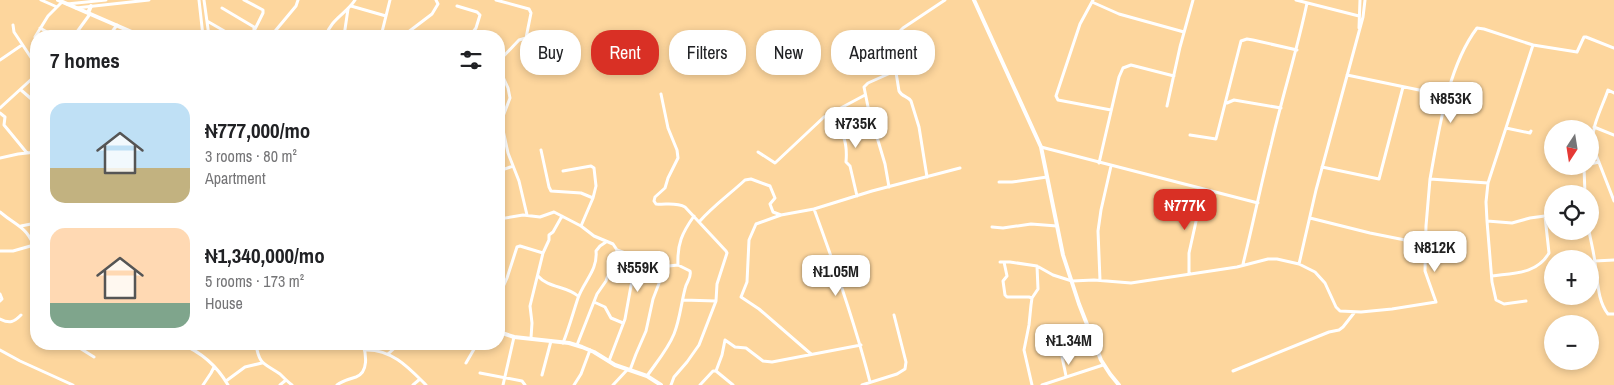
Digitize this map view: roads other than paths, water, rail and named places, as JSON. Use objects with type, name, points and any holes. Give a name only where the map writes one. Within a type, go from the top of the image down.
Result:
[{"type":"street","points":[[41,0],[57,7]]},
{"type":"street","points":[[75,8],[91,6],[106,0]]},
{"type":"street","points":[[44,30],[40,28],[48,16],[63,2],[98,3],[149,0]]},
{"type":"street","points":[[199,0],[202,30]]},
{"type":"street","points":[[204,0],[208,30]]},
{"type":"street","points":[[244,0],[263,10],[254,30]]},
{"type":"street","points":[[276,30],[296,6],[298,0]]},
{"type":"street","points":[[329,30],[332,24],[355,0]]},
{"type":"street","points":[[382,30],[390,0]]},
{"type":"street","points":[[410,30],[434,11],[438,4],[436,0]]},
{"type":"street","points":[[496,0],[528,9],[531,13],[526,38],[519,40],[505,55]]},
{"type":"street","points":[[901,30],[945,0]]},
{"type":"street","points":[[974,0],[1041,147],[1063,255],[1079,304],[1103,365],[1119,385]]},
{"type":"street","points":[[1167,106],[1192,0]]},
{"type":"street","points":[[1296,0],[1360,16]]},
{"type":"street","points":[[1358,33],[1360,0]]},
{"type":"street","points":[[1299,264],[1322,167],[1363,17],[1365,0]]},
{"type":"street","points":[[1111,110],[1058,100],[1056,96],[1080,24],[1093,1],[1119,14],[1184,32]]},
{"type":"street","points":[[63,2],[126,30]]},
{"type":"street","points":[[1243,265],[1307,3]]},
{"type":"street","points":[[78,30],[89,14],[91,6]]},
{"type":"street","points":[[457,6],[477,12],[480,15],[474,30]]},
{"type":"street","points":[[349,7],[386,16]]},
{"type":"street","points":[[345,30],[349,7]]},
{"type":"street","points":[[222,8],[254,27],[254,30]]},
{"type":"street","points":[[207,21],[223,30]]},
{"type":"street","points":[[13,25],[12,30],[30,56]]},
{"type":"street","points":[[113,30],[117,25]]},
{"type":"street","points":[[1032,298],[1023,296],[1007,297],[1005,295],[1003,281],[1007,276],[1002,262],[1037,266],[1054,275],[1072,281],[1100,280],[1132,283],[1277,259],[1299,264],[1315,272],[1322,278],[1336,307],[1340,310],[1355,313],[1392,310],[1436,302],[1425,271],[1430,179],[1454,71],[1477,28],[1534,45],[1577,52],[1582,39],[1586,36],[1614,48]]},
{"type":"street","points":[[1190,135],[1216,139],[1241,41],[1246,39],[1253,40],[1297,50]]},
{"type":"street","points":[[0,60],[22,45]]},
{"type":"street","points":[[1526,301],[1504,304],[1496,300],[1492,276],[1486,202],[1488,183],[1534,45]]},
{"type":"street","points":[[1099,163],[1118,77],[1123,68],[1135,66],[1174,76]]},
{"type":"street","points":[[887,75],[864,87],[885,164],[889,187]]},
{"type":"street","points":[[896,75],[900,94],[911,101],[919,127],[927,177]]},
{"type":"street","points":[[1347,75],[1448,96]]},
{"type":"street","points":[[505,81],[510,98],[505,111]]},
{"type":"street","points":[[0,108],[30,82]]},
{"type":"street","points":[[1322,167],[1380,179],[1403,86]]},
{"type":"street","points":[[21,90],[30,98]]},
{"type":"street","points":[[1597,120],[1608,90],[1614,93]]},
{"type":"street","points":[[661,94],[668,128],[677,150],[678,158],[665,188],[655,197],[654,201],[656,204],[682,204],[726,250],[727,254],[717,284],[716,301],[699,345],[674,377],[672,384]]},
{"type":"street","points":[[758,152],[775,163],[829,113],[865,94]]},
{"type":"street","points":[[1226,103],[1234,100],[1280,108]]},
{"type":"street","points":[[0,112],[5,117],[2,125],[26,153]]},
{"type":"street","points":[[829,113],[844,136],[847,150],[846,162],[850,166],[857,196]]},
{"type":"street","points":[[1506,128],[1530,133],[1531,131]]},
{"type":"street","points":[[1599,129],[1614,135]]},
{"type":"street","points":[[505,137],[528,215]]},
{"type":"street","points":[[1041,147],[1258,203]]},
{"type":"street","points":[[541,150],[551,190],[581,193],[593,198]]},
{"type":"street","points":[[0,158],[30,153]]},
{"type":"street","points":[[1599,162],[1614,201]]},
{"type":"street","points":[[505,169],[513,166]]},
{"type":"street","points":[[564,171],[593,166],[596,181],[593,198],[581,226]]},
{"type":"street","points":[[1100,280],[1098,231],[1111,166]]},
{"type":"street","points":[[811,354],[759,309],[741,297],[747,282],[749,240],[756,224],[782,215],[814,209],[960,168]]},
{"type":"street","points":[[999,182],[1048,177]]},
{"type":"street","points":[[1430,179],[1488,183]]},
{"type":"street","points":[[700,222],[711,208],[745,180],[770,186],[775,198],[770,204],[773,212],[782,215]]},
{"type":"street","points":[[1189,274],[1189,253],[1203,190]]},
{"type":"street","points":[[814,209],[844,293],[870,382]]},
{"type":"street","points":[[0,212],[10,221],[25,229],[30,238]]},
{"type":"street","points":[[505,218],[528,215],[540,217],[554,212],[581,226],[594,236],[607,241],[618,250],[636,258],[656,264],[659,267],[678,265],[690,272],[691,274],[682,300],[680,316],[670,343],[647,376]]},
{"type":"street","points":[[531,338],[530,306],[542,253],[549,240],[549,235],[553,232],[562,216]]},
{"type":"street","points":[[678,265],[677,250],[680,240],[684,230],[694,216]]},
{"type":"street","points":[[1488,221],[1512,223],[1544,216]]},
{"type":"street","points":[[1310,218],[1425,244]]},
{"type":"street","points":[[21,226],[30,224]]},
{"type":"street","points":[[992,226],[1003,228],[1031,224],[1057,226]]},
{"type":"street","points":[[1492,276],[1529,271],[1540,265],[1549,253],[1548,240]]},
{"type":"street","points":[[563,343],[574,315],[578,296],[592,272],[596,251],[607,241]]},
{"type":"street","points":[[0,251],[13,251],[30,246]]},
{"type":"street","points":[[505,282],[517,247],[520,246],[542,253]]},
{"type":"street","points":[[577,345],[618,250]]},
{"type":"street","points":[[609,361],[623,323],[636,258]]},
{"type":"street","points":[[1599,260],[1614,260]]},
{"type":"street","points":[[1032,385],[1024,350],[1032,298],[1038,289],[1037,266]]},
{"type":"street","points":[[613,385],[629,371],[646,331],[653,299],[661,278],[659,267]]},
{"type":"street","points":[[538,276],[542,281],[573,292],[578,296]]},
{"type":"street","points":[[1599,293],[1603,308],[1608,314],[1614,314]]},
{"type":"street","points":[[0,294],[2,299],[0,301]]},
{"type":"street","points":[[682,300],[716,301]]},
{"type":"street","points":[[594,302],[605,307],[611,318],[623,323]]},
{"type":"street","points":[[1233,371],[1338,330],[1355,313]]},
{"type":"street","points":[[0,319],[8,323],[21,315]]},
{"type":"street","points":[[862,385],[897,374],[905,369],[906,362],[894,315]]},
{"type":"street","points":[[1056,327],[1066,376]]},
{"type":"street","points":[[505,334],[514,337],[577,345],[629,371],[647,376],[661,385]]},
{"type":"street","points":[[503,385],[514,337]]},
{"type":"street","points":[[700,385],[713,371],[716,371],[722,355],[724,340],[735,347],[746,348],[763,361],[772,362],[860,345]]},
{"type":"street","points":[[542,375],[551,341]]},
{"type":"street","points":[[0,350],[72,385]]},
{"type":"street","points":[[83,350],[94,357]]},
{"type":"street","points":[[196,350],[214,366],[227,383],[245,367],[262,363]]},
{"type":"street","points":[[257,350],[262,363],[281,375],[292,385]]},
{"type":"street","points":[[337,385],[360,375],[366,363],[365,350],[372,350],[398,358],[417,374],[426,385]]},
{"type":"street","points":[[388,354],[392,350]]},
{"type":"street","points":[[466,363],[474,350]]},
{"type":"street","points":[[574,385],[581,374],[590,350]]},
{"type":"street","points":[[1042,385],[1103,365]]},
{"type":"street","points":[[203,385],[212,373],[214,366]]},
{"type":"street","points":[[716,371],[733,385]]},
{"type":"street","points":[[480,373],[522,381],[525,385]]},
{"type":"street","points":[[413,385],[420,379]]},
{"type":"street","points":[[280,385],[286,380]]}]
